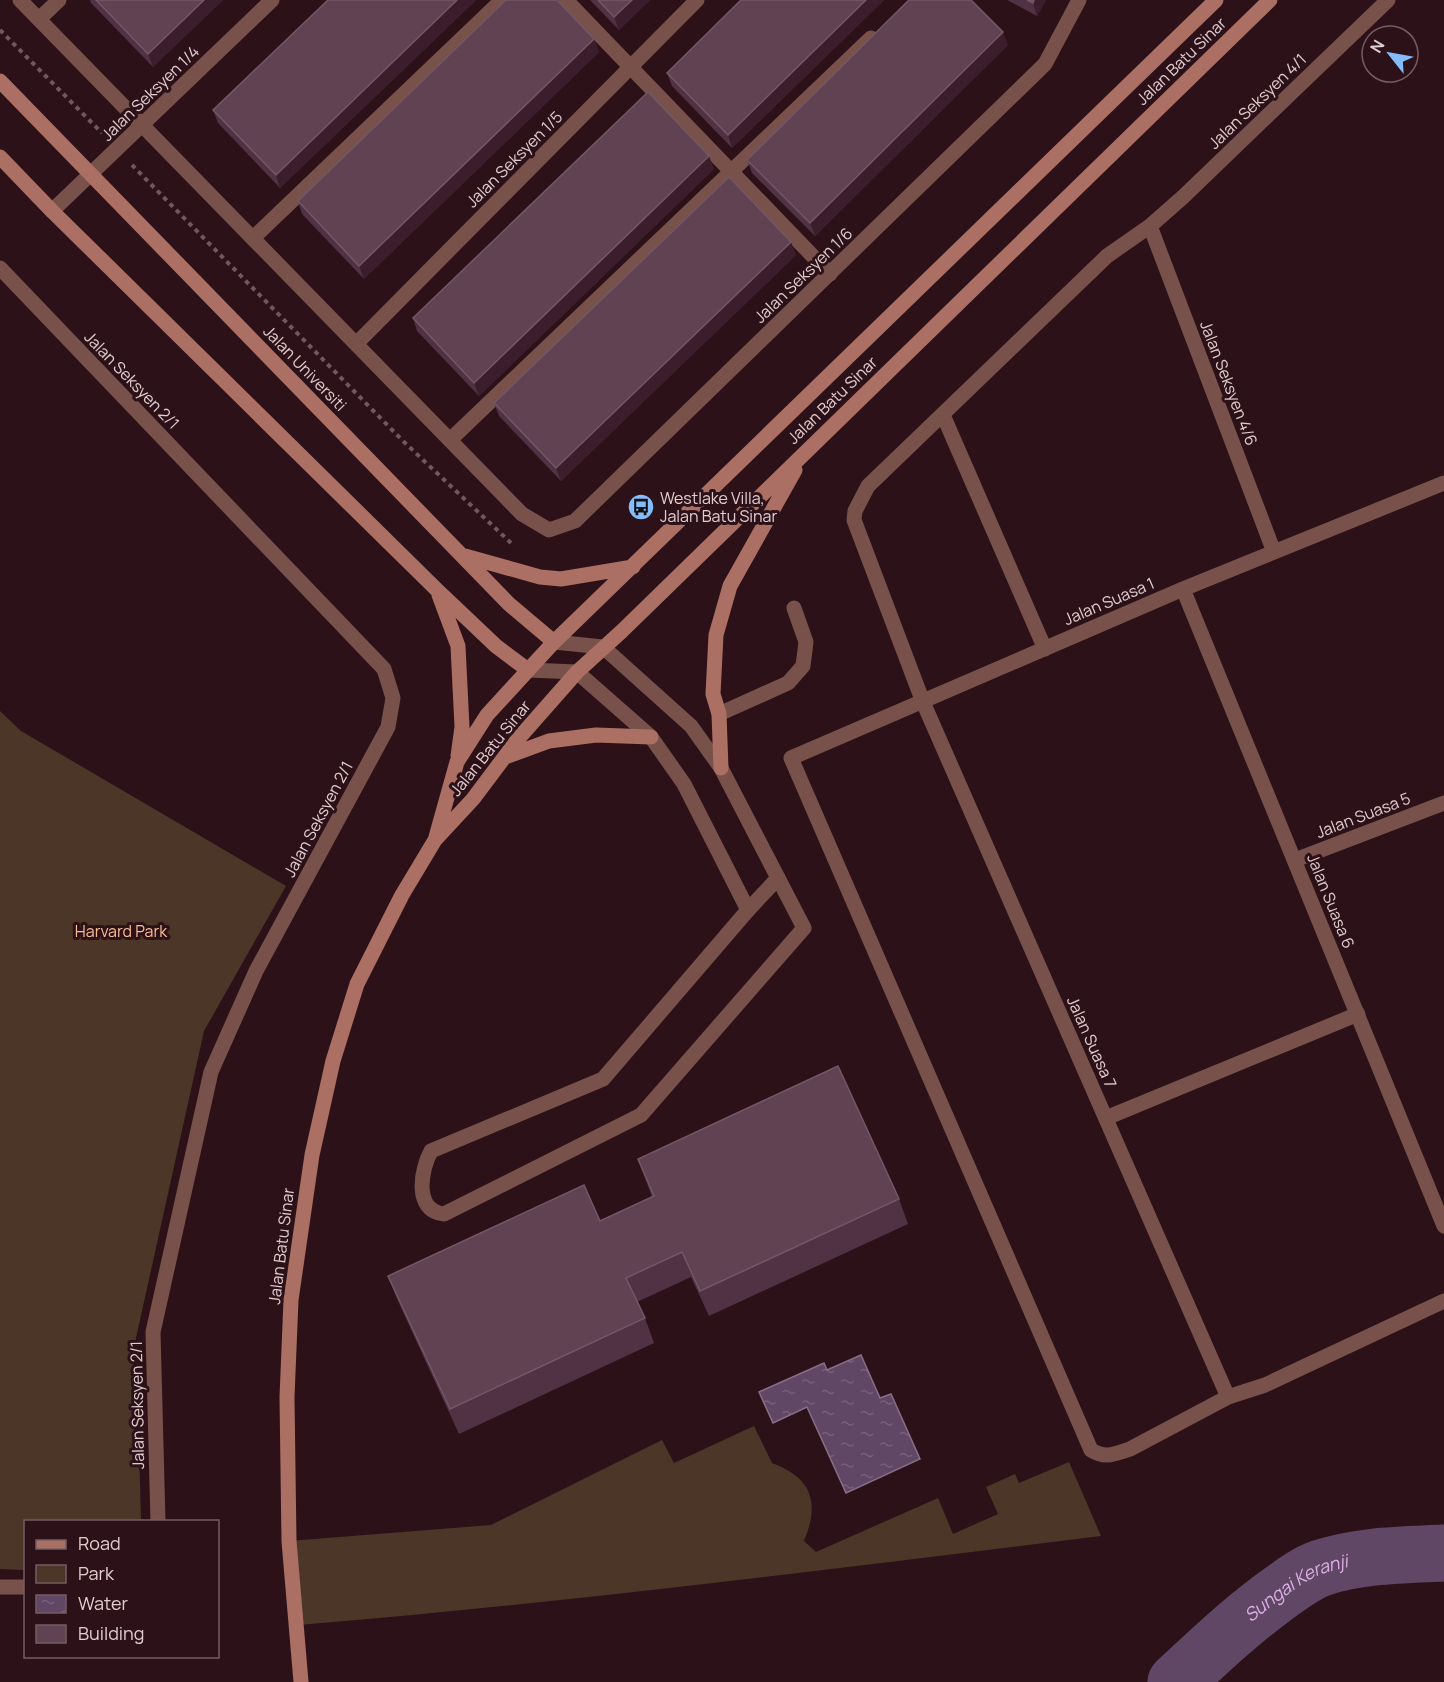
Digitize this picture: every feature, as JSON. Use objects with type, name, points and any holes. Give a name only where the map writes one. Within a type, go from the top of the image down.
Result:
[{"type":"street","name":"Jalan Seksyen 1/6","points":[[20,0],[522,514],[549,530],[575,521],[1045,64],[1079,0]]},
{"type":"street","points":[[39,19],[59,0]]},
{"type":"street","name":"Jalan Seksyen 1/4","points":[[52,211],[272,0]]},
{"type":"street","points":[[253,238],[502,0]]},
{"type":"street","points":[[566,0],[830,274]]},
{"type":"street","name":"Jalan Seksyen 1/5","points":[[356,344],[697,0]]},
{"type":"street","name":"Jalan Batu Sinar","points":[[435,840],[458,762],[487,715],[554,642],[1216,0]]},
{"type":"street","name":"Jalan Batu Sinar","points":[[301,1682],[289,1540],[287,1397],[291,1300],[312,1155],[333,1061],[357,984],[402,895],[435,840],[473,799],[518,739],[577,672],[622,631],[1270,0]]},
{"type":"street","name":"Jalan Seksyen 4/1","points":[[943,415],[1107,256],[1150,226],[1183,197],[1388,0]]},
{"type":"street","points":[[450,440],[885,24]]},
{"type":"street","name":"Jalan Universiti","points":[[0,81],[509,604],[554,642]]},
{"type":"street","points":[[0,157],[436,590],[496,646],[528,670],[577,672],[651,737],[684,784],[748,910]]},
{"type":"street","name":"Jalan Seksyen 4/6","points":[[1150,226],[1274,552]]},
{"type":"street","name":"Jalan Seksyen 2/1","points":[[0,268],[384,669],[393,698],[388,727],[256,971],[211,1072],[153,1332],[158,1520]]},
{"type":"street","points":[[943,415],[1045,649]]},
{"type":"street","name":"Jalan Suasa 7","points":[[943,415],[868,486],[855,511],[854,520],[923,702],[1228,1397]]},
{"type":"street","points":[[721,768],[719,714],[713,694],[716,635],[730,586],[803,454]]},
{"type":"street","name":"Jalan Suasa 1","points":[[1228,1397],[1130,1449],[1101,1455],[1091,1450],[791,758],[1183,589],[1444,483]]},
{"type":"street","points":[[462,555],[540,577],[561,579],[633,567]]},
{"type":"street","name":"Jalan Suasa 6","points":[[1183,589],[1444,1226]]},
{"type":"street","points":[[436,590],[458,646],[462,727],[458,762]]},
{"type":"street","points":[[719,714],[789,683],[803,666],[806,642],[794,608]]},
{"type":"street","points":[[554,642],[603,647],[691,726],[721,768],[804,928],[641,1115],[444,1214],[436,1213],[429,1207],[424,1200],[422,1183],[426,1161],[431,1151],[603,1079],[778,878]]},
{"type":"street","points":[[505,757],[549,741],[596,735],[651,737]]},
{"type":"street","name":"Jalan Suasa 5","points":[[1295,860],[1444,804]]},
{"type":"street","points":[[1106,1118],[1358,1014]]},
{"type":"street","points":[[1228,1397],[1265,1385],[1444,1301]]},
{"type":"street","points":[[0,1587],[24,1587]]},
{"type":"path","points":[[0,30],[93,125]]},
{"type":"path","points":[[131,164],[403,441],[514,546]]},
{"type":"green space","name":"Harvard Park","points":[[0,711],[21,731],[286,886],[204,1031],[136,1338],[141,1520],[24,1520],[24,1570],[0,1569]]},
{"type":"green space","points":[[754,1426],[772,1463],[796,1476],[809,1493],[811,1514],[804,1541],[816,1552],[938,1498],[953,1534],[998,1514],[986,1487],[1015,1474],[1019,1483],[1069,1462],[1101,1536],[599,1596],[298,1625],[289,1541],[491,1525],[662,1440],[674,1463]]},
{"type":"water","points":[[861,1355],[880,1398],[891,1394],[920,1459],[846,1493],[807,1407],[773,1423],[759,1392],[824,1363],[827,1370]]},
{"type":"building","points":[[96,0],[204,0],[148,54]]},
{"type":"building","points":[[328,0],[457,0],[276,175],[213,110]]},
{"type":"building","points":[[506,0],[557,0],[594,39],[359,266],[298,201]]},
{"type":"building","points":[[598,0],[632,0],[614,17]]},
{"type":"building","points":[[741,0],[866,0],[728,135],[667,73]]},
{"type":"building","points":[[909,0],[971,0],[1003,32],[810,223],[747,160]]},
{"type":"building","points":[[648,92],[709,156],[474,383],[413,318]]},
{"type":"building","points":[[729,177],[791,242],[556,468],[494,403]]},
{"type":"building","points":[[838,1066],[899,1199],[700,1291],[682,1252],[626,1278],[645,1318],[450,1409],[388,1276],[584,1185],[600,1221],[654,1196],[638,1159]]},
{"type":"waterway","name":"Sungai Keranji","points":[[1176,1682],[1248,1617],[1302,1577],[1321,1568],[1366,1558],[1444,1553]]},
{"type":"place","name":"Westlake Villa, Jalan Batu Sinar","points":[[641,507]]}]
